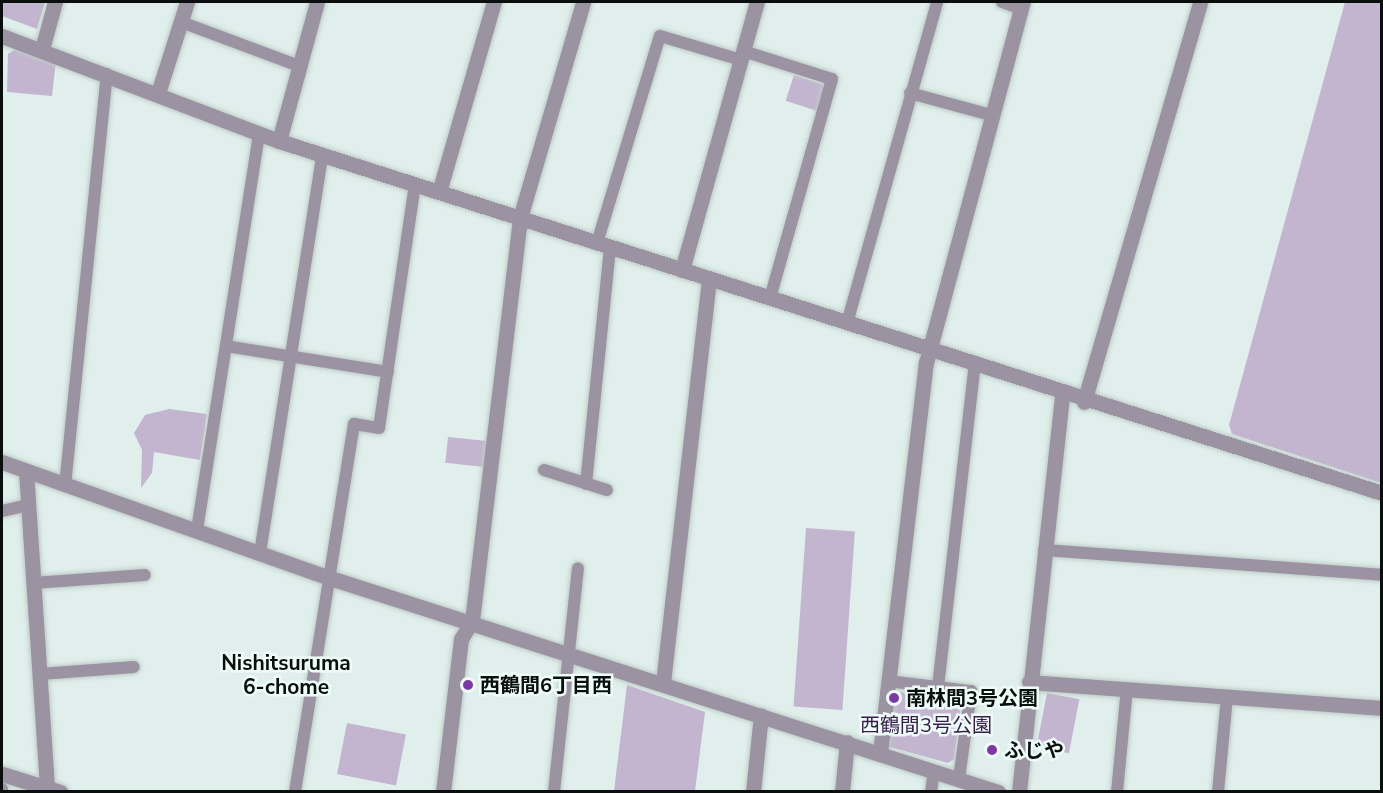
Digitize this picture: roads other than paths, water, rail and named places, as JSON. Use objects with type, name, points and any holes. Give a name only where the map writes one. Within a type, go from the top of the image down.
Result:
[{"type":"street","points":[[42,49],[55,2]]},
{"type":"street","points":[[158,93],[187,2]]},
{"type":"street","points":[[279,141],[317,2]]},
{"type":"street","points":[[439,192],[494,2]]},
{"type":"street","points":[[443,792],[461,639],[472,621],[520,218],[583,2]]},
{"type":"street","points":[[682,270],[757,2]]},
{"type":"street","points":[[1084,402],[1200,2]]},
{"type":"street","points":[[880,753],[929,349],[1022,5]]},
{"type":"street","points":[[2,37],[42,49],[279,141],[929,349],[1062,395],[1382,493]]},
{"type":"street","points":[[663,683],[709,279]]},
{"type":"street","points":[[1019,792],[1029,682],[1062,395]]},
{"type":"street","points":[[2,462],[327,577],[569,652],[998,792]]},
{"type":"street","points":[[2,774],[53,789],[40,674],[26,471]]},
{"type":"street","points":[[1029,682],[1382,708]]},
{"type":"street","points":[[753,792],[762,715]]},
{"type":"street","points":[[842,792],[847,742]]},
{"type":"lane","points":[[847,323],[937,2]]},
{"type":"lane","points":[[1002,2],[1022,5]]},
{"type":"lane","points":[[181,22],[299,66]]},
{"type":"lane","points":[[586,484],[603,245],[660,36],[832,79],[770,298]]},
{"type":"lane","points":[[65,486],[107,74]]},
{"type":"lane","points":[[910,93],[991,114]]},
{"type":"lane","points":[[197,530],[259,133]]},
{"type":"lane","points":[[260,553],[322,155]]},
{"type":"lane","points":[[295,792],[327,577],[354,424],[379,428],[415,185]]},
{"type":"lane","points":[[226,346],[388,372]]},
{"type":"lane","points":[[938,687],[975,364]]},
{"type":"lane","points":[[544,470],[607,490]]},
{"type":"lane","points":[[2,511],[28,505]]},
{"type":"lane","points":[[1044,550],[1382,575]]},
{"type":"lane","points":[[554,792],[578,568]]},
{"type":"lane","points":[[33,583],[146,575]]},
{"type":"lane","points":[[40,674],[134,667]]},
{"type":"lane","points":[[888,681],[971,691],[959,779]]},
{"type":"lane","points":[[1117,792],[1127,689]]},
{"type":"lane","points":[[1218,792],[1227,697]]},
{"type":"lane","points":[[932,792],[934,771]]},
{"type":"place","name":"西鶴間6丁目西","points":[[468,685]]},
{"type":"place","name":"南林間3号公園","points":[[894,698]]},
{"type":"place","name":"ふじや","points":[[992,750]]},
{"type":"district","name":"Nishitsuruma 6-chome","points":[[286,675]]},
{"type":"park label","name":"西鶴間3号公園","points":[[926,725]]}]
